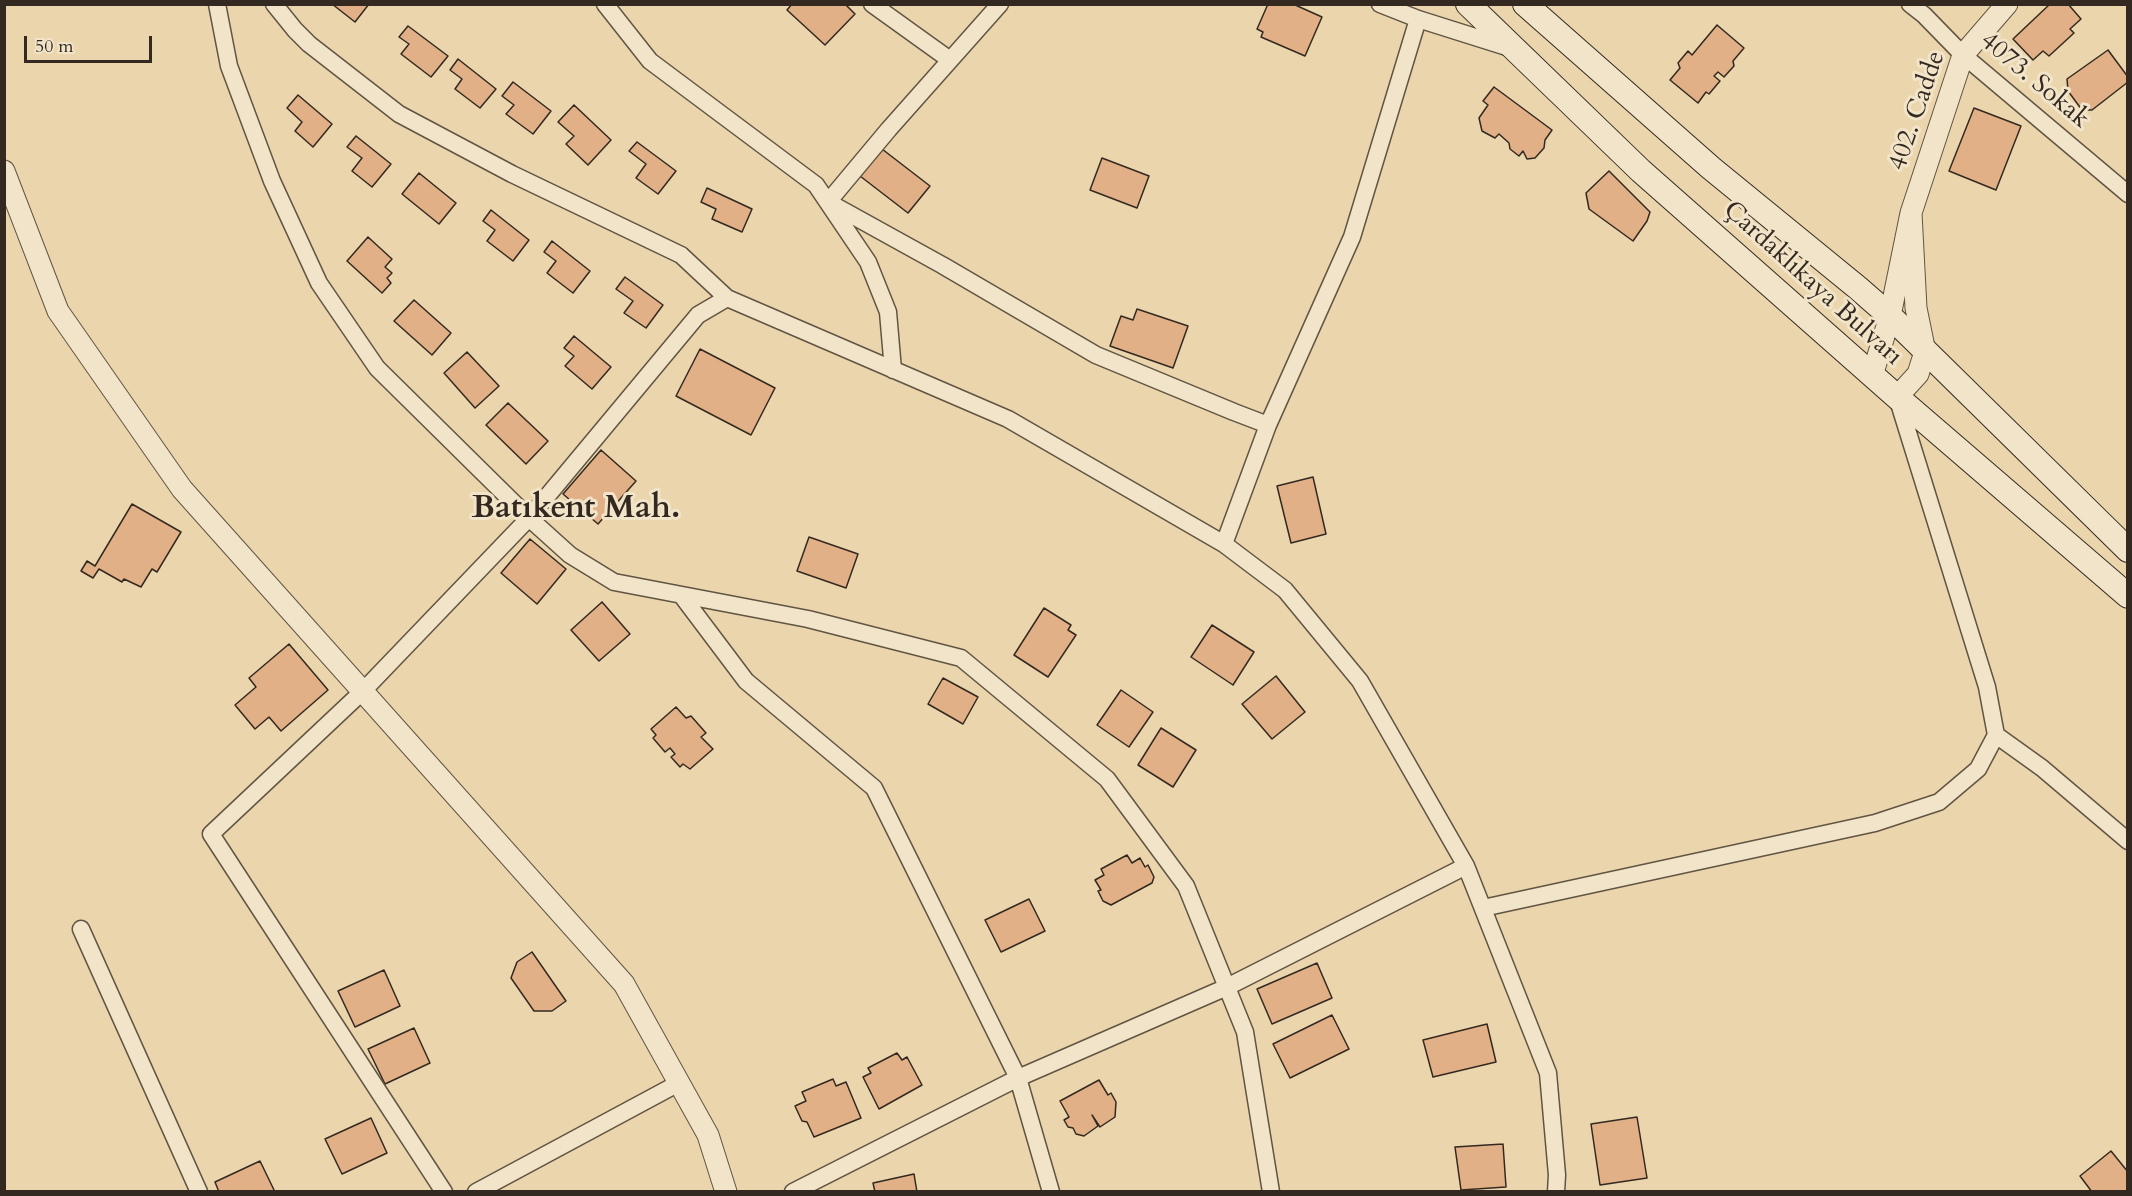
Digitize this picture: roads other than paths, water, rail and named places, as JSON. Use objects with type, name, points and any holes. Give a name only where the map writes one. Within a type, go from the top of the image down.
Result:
[{"type":"main road","name":"Çardaklıkaya Bulvarı","points":[[1468,4],[1641,171],[2127,596]]},
{"type":"main road","name":"Çardaklıkaya Bulvarı","points":[[1525,4],[1711,168],[1890,316],[2127,550]]},
{"type":"street","points":[[217,4],[229,66],[272,181],[319,283],[377,368],[529,518],[570,555],[614,582],[808,619],[961,658],[1107,779],[1186,886],[1245,1032],[1271,1191]]},
{"type":"street","points":[[274,4],[309,44],[399,114],[512,174],[681,255],[727,298],[1008,419],[1224,544],[1285,590],[1360,681],[1466,866],[1548,1073],[1557,1191]]},
{"type":"street","points":[[604,4],[650,61],[816,185],[868,262],[888,312],[893,370]]},
{"type":"street","points":[[872,4],[950,60]]},
{"type":"street","points":[[828,202],[1000,4]]},
{"type":"street","points":[[1380,4],[1418,19],[1515,49]]},
{"type":"street","name":"4073. Sokak","points":[[1910,4],[1924,15],[1963,56],[2127,194]]},
{"type":"street","name":"402. Cadde","points":[[1872,375],[1890,316],[1911,213],[1963,56],[2007,4]]},
{"type":"street","points":[[1224,544],[1268,424],[1352,237],[1418,19]]},
{"type":"street","points":[[4,171],[58,311],[182,489],[624,984],[708,1135],[726,1191]]},
{"type":"street","points":[[828,202],[942,264],[1096,355],[1268,424]]},
{"type":"street","points":[[1483,908],[1875,823],[1939,802],[1978,769],[1996,735],[1987,687],[1897,397],[1918,374],[1925,352],[1917,308],[1911,213]]},
{"type":"street","points":[[444,1191],[211,834],[363,691],[529,518],[698,315],[727,298]]},
{"type":"street","points":[[682,596],[746,681],[874,788],[1018,1078],[1051,1191]]},
{"type":"street","points":[[1996,735],[2042,768],[2127,842]]},
{"type":"street","points":[[793,1191],[1018,1078],[1227,987],[1466,866]]},
{"type":"street","points":[[81,929],[199,1191]]},
{"type":"street","points":[[476,1191],[679,1083]]},
{"type":"district","name":"Batıkent Mah.","points":[[576,510]]}]
